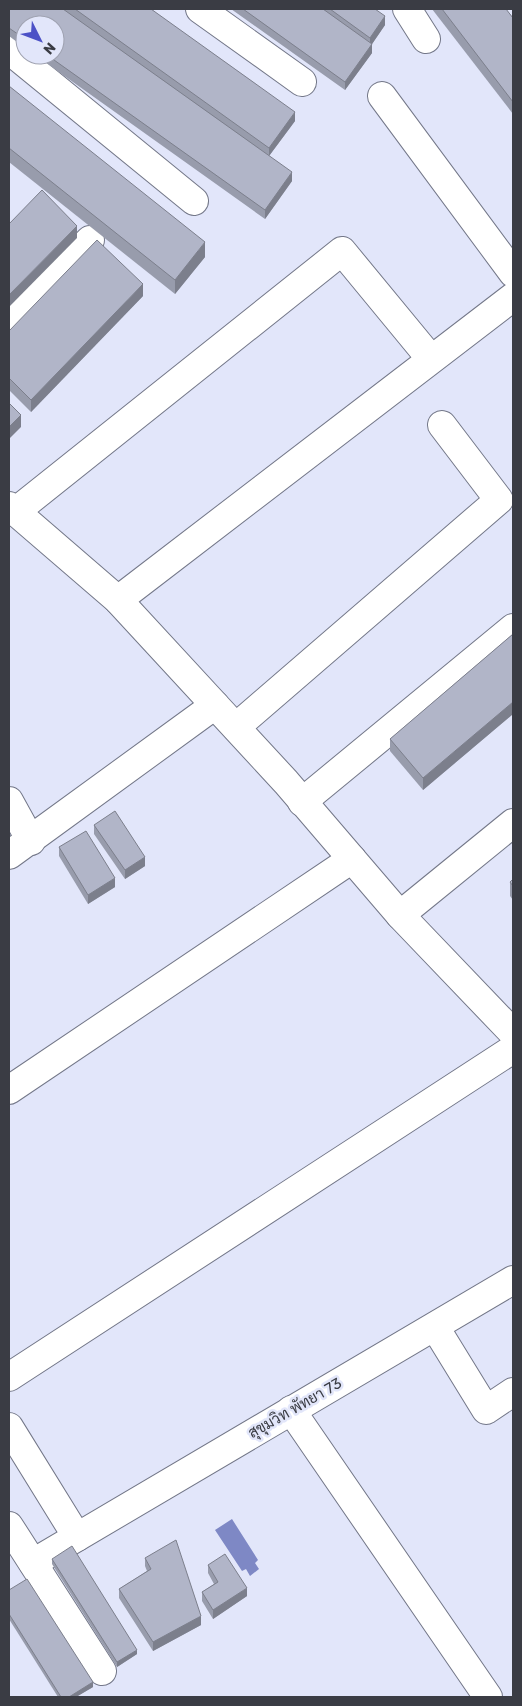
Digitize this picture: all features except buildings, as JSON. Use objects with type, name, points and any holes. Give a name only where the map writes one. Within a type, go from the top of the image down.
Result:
[{"type":"street","points":[[200,9],[302,82]]},
{"type":"street","points":[[407,9],[426,39]]},
{"type":"street","points":[[9,50],[194,201]]},
{"type":"street","points":[[382,96],[513,273]]},
{"type":"street","points":[[9,320],[90,240]]},
{"type":"street","points":[[431,359],[342,252],[12,509],[118,600],[236,727],[400,915],[513,1033]]},
{"type":"street","points":[[118,600],[513,297]]},
{"type":"street","points":[[236,727],[500,500],[442,425]]},
{"type":"street","points":[[302,802],[513,628]]},
{"type":"street","points":[[9,801],[20,848],[215,705]]},
{"type":"street","points":[[400,915],[513,823]]},
{"type":"street","points":[[9,1090],[352,860]]},
{"type":"street","points":[[9,1377],[513,1050]]},
{"type":"street","name":"สุขุมวิท พัทยา 73","points":[[33,1562],[513,1280]]},
{"type":"street","points":[[435,1327],[486,1410],[513,1392]]},
{"type":"street","points":[[291,1410],[488,1697]]},
{"type":"street","points":[[9,1427],[77,1537]]},
{"type":"street","points":[[9,1526],[102,1671]]},
{"type":"water","points":[[232,1519],[258,1560],[255,1563],[259,1569],[250,1576],[246,1569],[242,1571],[215,1530]]}]
